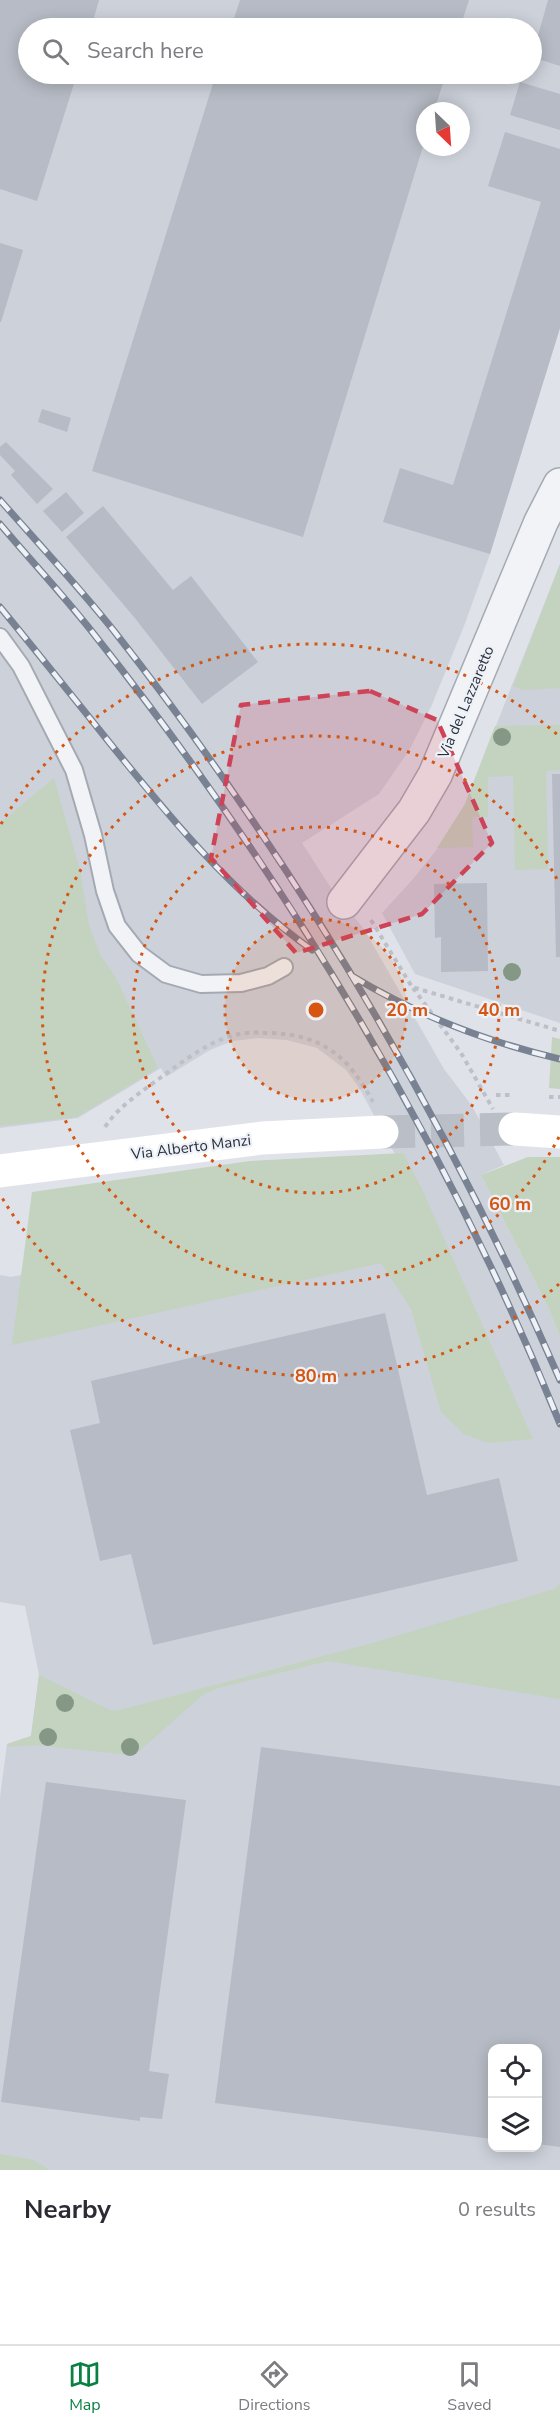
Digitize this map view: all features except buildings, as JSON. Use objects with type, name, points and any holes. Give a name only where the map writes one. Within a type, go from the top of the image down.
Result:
[{"type":"main road","name":"Via Alberto Manzi","points":[[0,1172],[262,1138],[378,1117]]},
{"type":"main road","points":[[505,1120],[560,1132]]},
{"type":"street","name":"Via del Lazzaretto","points":[[349,897],[414,811],[435,774],[541,522],[560,485]]},
{"type":"lane","points":[[0,637],[21,666],[74,770],[93,835],[105,891],[117,926],[139,954],[166,974],[201,984],[241,983],[268,976],[284,967]]},
{"type":"path","points":[[349,897],[505,1120]]},
{"type":"path","points":[[412,987],[560,1031]]},
{"type":"path","points":[[105,1127],[115,1113],[185,1059],[232,1035],[257,1032],[298,1036],[335,1052],[350,1065],[378,1117]]},
{"type":"highlighted area","points":[[370,691],[437,720],[492,843],[422,914],[296,953],[211,858],[241,705]]},
{"type":"shaded area","points":[[0,0],[560,0],[560,328],[490,554],[431,707],[410,749],[379,794],[302,843],[333,891],[364,929],[444,1069],[472,1106],[504,1165],[481,1175],[549,1309],[560,1337],[560,2170],[0,2170],[0,1797],[7,1744],[31,1736],[39,1675],[25,1606],[0,1602],[0,1275],[11,1277],[421,1189],[403,1154],[395,1154],[358,1086],[346,1070],[317,1048],[287,1040],[258,1038],[233,1041],[210,1050],[166,1077],[161,1068],[78,1118],[0,1128]]},
{"type":"shaded area","points":[[560,564],[560,1023],[415,974],[382,913],[442,843],[465,804]]},
{"type":"green space","points":[[560,564],[560,688],[523,690],[513,686]]},
{"type":"green space","points":[[560,725],[560,770],[546,771],[548,869],[515,870],[513,776],[488,777],[488,817],[472,817],[473,847],[437,848],[465,804],[495,726]]},
{"type":"green space","points":[[54,778],[80,870],[89,926],[101,956],[116,978],[158,1068],[77,1117],[0,1126],[0,823]]},
{"type":"green space","points":[[552,1037],[560,1039],[560,1089],[549,1088]]},
{"type":"green space","points":[[403,1153],[422,1189],[533,1439],[488,1443],[464,1434],[441,1412],[411,1309],[381,1263],[12,1345],[32,1192],[250,1161]]},
{"type":"green space","points":[[528,1157],[560,1157],[560,1337],[549,1309],[481,1175]]},
{"type":"green space","points":[[560,1584],[560,1699],[328,1661],[218,1688],[204,1694],[136,1754],[35,1745],[8,1747],[7,1744],[31,1736],[39,1675],[110,1710],[120,1710],[376,1642],[554,1589]]},
{"type":"green space","points":[[0,2154],[33,2160],[50,2170],[0,2170]]},
{"type":"tunnel","points":[[382,1132],[515,1129]]},
{"type":"railway","points":[[0,500],[114,631],[180,718],[304,898],[361,991],[467,1183],[560,1380]]},
{"type":"railway","points":[[0,524],[86,623],[166,729],[233,822],[296,917],[356,1014],[413,1114],[466,1216],[515,1319],[560,1424]]},
{"type":"railway","points":[[0,607],[132,771],[203,853],[255,904],[312,950]]},
{"type":"railway","points":[[352,976],[402,1003],[453,1026],[479,1036],[560,1059]]}]
